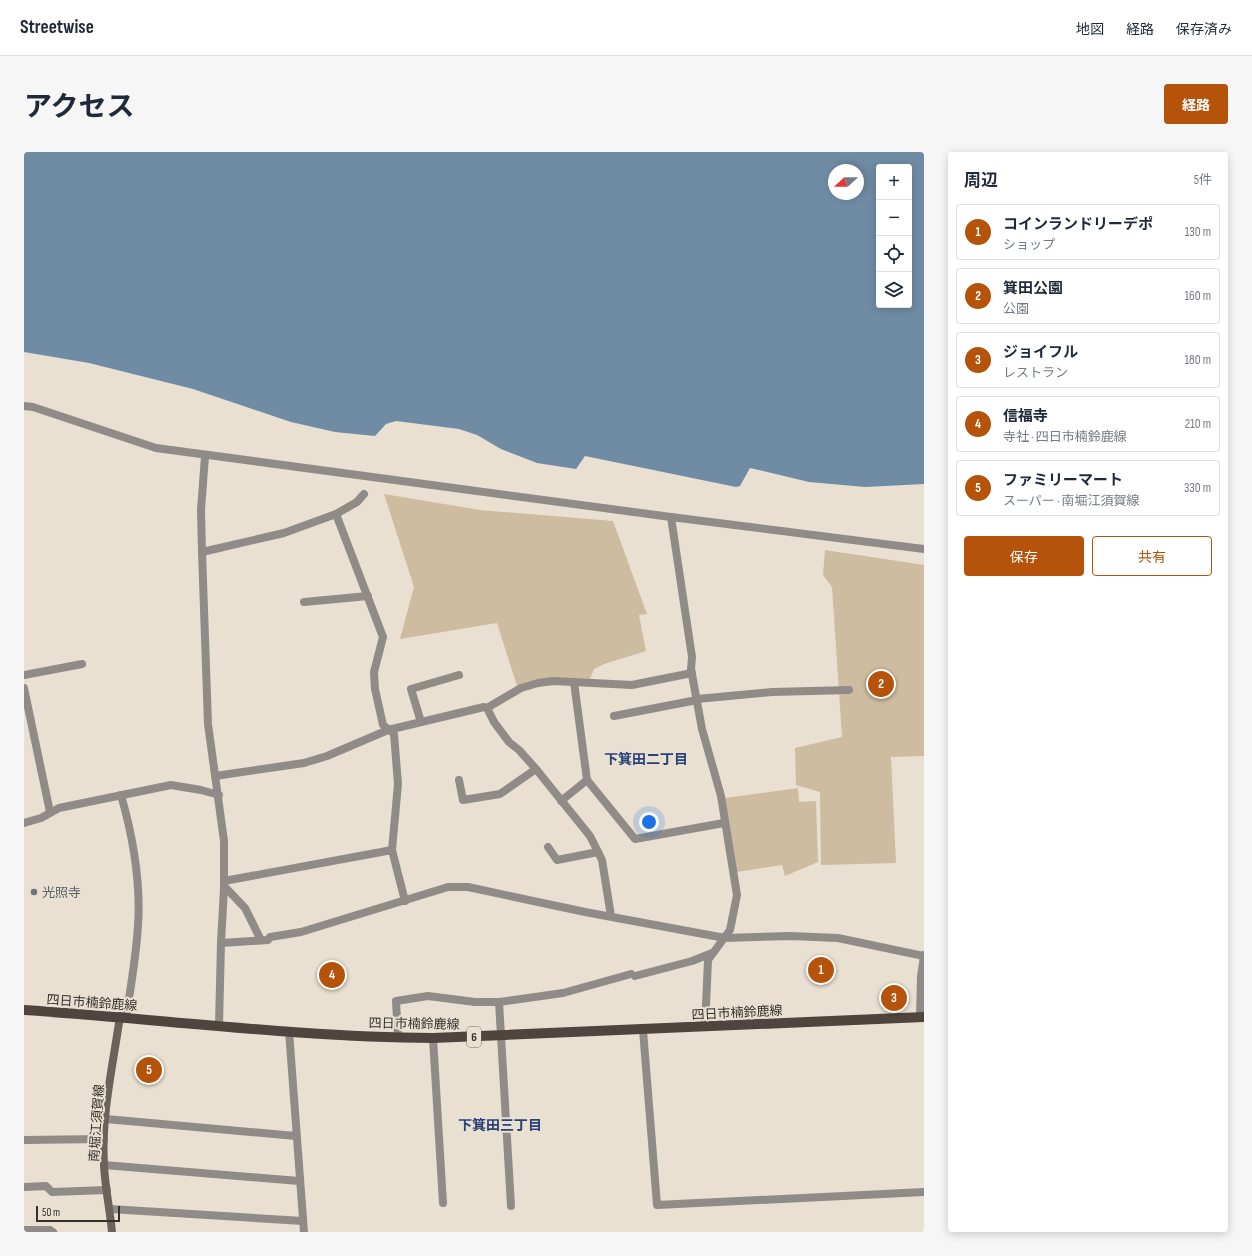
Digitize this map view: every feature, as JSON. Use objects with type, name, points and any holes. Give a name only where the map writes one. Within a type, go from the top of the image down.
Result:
[{"type":"main road","name":"四日市楠鈴鹿線","points":[[24,1010],[398,1038],[500,1036],[922,1017]]},
{"type":"main road","name":"南堀江須賀線","points":[[112,1232],[104,1164],[104,1139],[123,1017]]},
{"type":"street","points":[[24,406],[33,407],[156,448],[204,456],[924,549]]},
{"type":"street","points":[[204,456],[201,510],[208,724],[219,795],[224,841],[219,1025]]},
{"type":"street","points":[[202,552],[284,533],[336,514],[357,502],[364,494]]},
{"type":"street","points":[[336,514],[383,637],[374,672],[383,725],[394,734],[398,784],[392,850],[405,901]]},
{"type":"street","points":[[671,517],[692,657],[692,673],[704,736],[721,796],[724,823],[737,895],[730,930],[708,960],[705,1027]]},
{"type":"street","points":[[304,602],[368,596]]},
{"type":"street","points":[[24,675],[82,664]]},
{"type":"street","points":[[215,776],[304,763],[327,756],[388,730],[484,707],[487,708],[530,685],[553,681],[632,684],[692,673]]},
{"type":"street","points":[[421,722],[411,688],[459,675]]},
{"type":"street","points":[[574,682],[587,780],[635,839],[724,823]]},
{"type":"street","points":[[24,688],[50,812]]},
{"type":"street","points":[[614,716],[697,699],[767,693],[849,690]]},
{"type":"street","points":[[487,708],[494,722],[509,742],[519,750],[536,769],[560,801],[590,836],[602,860],[611,916]]},
{"type":"street","points":[[459,780],[463,800],[500,794],[536,769]]},
{"type":"street","points":[[560,801],[587,780]]},
{"type":"street","points":[[24,823],[41,818],[59,808],[171,785],[201,790],[219,795]]},
{"type":"street","points":[[121,795],[136,860],[139,897],[137,944],[123,1017]]},
{"type":"street","points":[[548,847],[557,860],[598,852]]},
{"type":"street","points":[[224,883],[392,850]]},
{"type":"street","points":[[224,883],[245,908],[261,940]]},
{"type":"street","points":[[221,943],[268,940],[270,937],[301,932],[448,887],[468,887],[585,912],[725,938],[790,936],[838,938],[924,955],[921,977],[922,1017]]},
{"type":"street","points":[[398,1038],[396,1000],[428,996],[475,1002],[499,1002],[563,993],[692,961],[712,953]]},
{"type":"street","points":[[499,1002],[511,1206]]},
{"type":"street","points":[[643,1030],[657,1205],[924,1192]]},
{"type":"street","points":[[289,1031],[304,1232]]},
{"type":"street","points":[[434,1038],[444,1204]]},
{"type":"street","points":[[106,1119],[296,1136]]},
{"type":"street","points":[[24,1140],[104,1139]]},
{"type":"street","points":[[104,1164],[299,1181]]},
{"type":"street","points":[[24,1186],[46,1186],[52,1192],[107,1190]]},
{"type":"street","points":[[110,1209],[303,1221]]},
{"type":"street","points":[[24,1230],[50,1230],[53,1232]]},
{"type":"shaded area","points":[[384,494],[480,510],[613,521],[647,614],[639,615],[646,651],[604,664],[594,669],[590,679],[539,679],[517,686],[497,623],[400,639],[414,587]]},
{"type":"shaded area","points":[[825,550],[924,565],[924,756],[891,757],[896,863],[821,865],[820,792],[796,785],[795,748],[842,737],[832,587],[823,575]]},
{"type":"shaded area","points":[[798,788],[799,802],[816,801],[818,862],[785,876],[782,865],[737,872],[725,798]]},
{"type":"water","points":[[24,152],[924,152],[924,484],[865,487],[809,482],[750,468],[740,486],[736,487],[585,456],[576,469],[537,463],[501,449],[477,435],[459,429],[396,421],[386,424],[375,436],[335,432],[291,422],[193,389],[89,363],[24,352]]},
{"type":"place","name":"箕田公園","points":[[881,684]]},
{"type":"place","name":"光照寺","points":[[34,892]]},
{"type":"place","name":"コインランドリーデポ","points":[[821,970]]},
{"type":"place","name":"信福寺","points":[[332,975]]},
{"type":"place","name":"ジョイフル","points":[[894,998]]},
{"type":"place","name":"ファミリーマート","points":[[149,1070]]},
{"type":"district","name":"下箕田二丁目","points":[[646,759]]},
{"type":"district","name":"下箕田三丁目","points":[[500,1125]]}]
